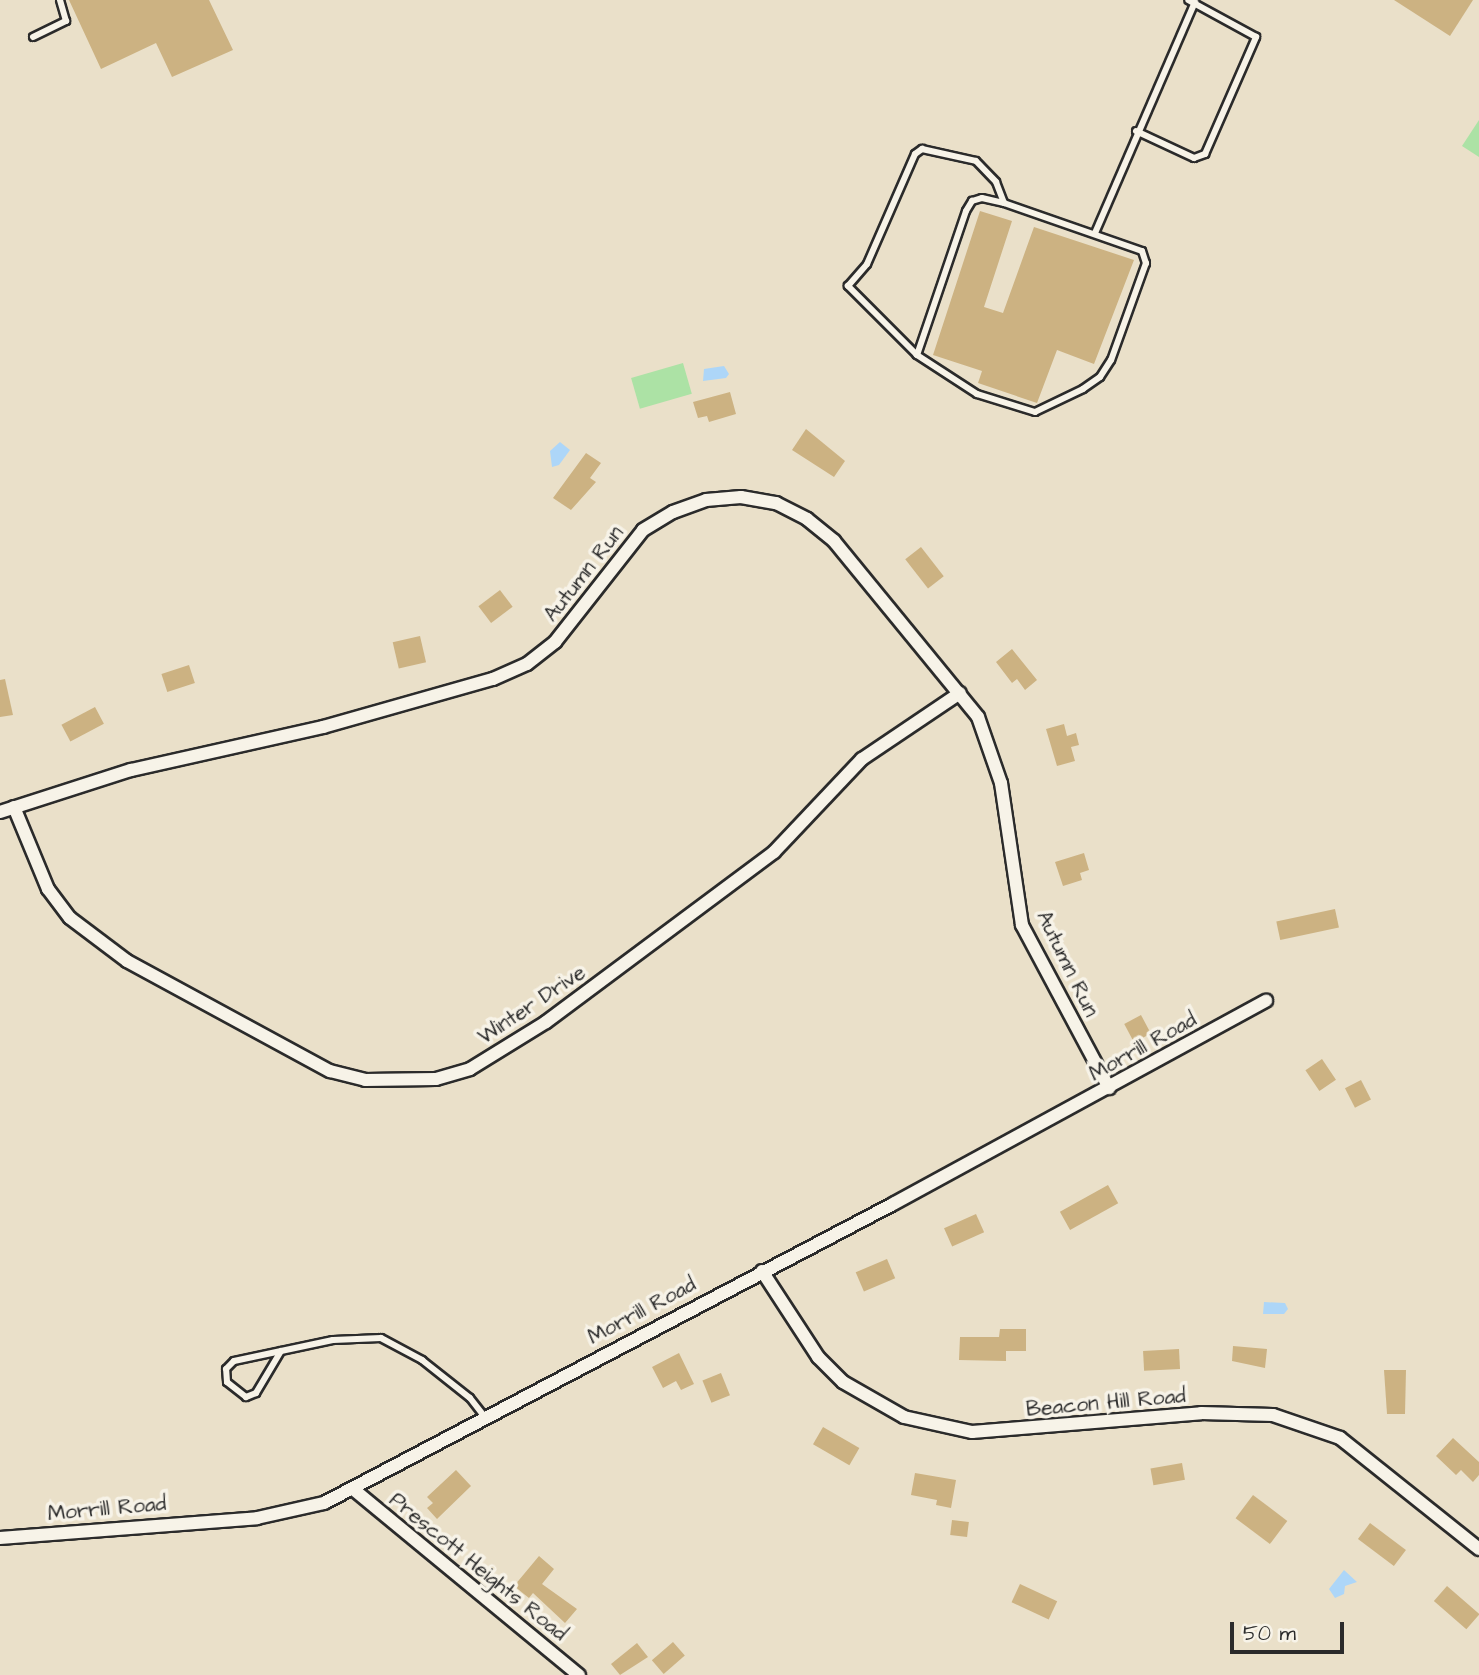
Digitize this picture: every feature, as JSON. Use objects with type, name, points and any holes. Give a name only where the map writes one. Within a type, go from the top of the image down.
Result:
[{"type":"street","name":"Autumn Run","points":[[0,812],[131,770],[426,700],[527,664],[555,642],[643,530],[673,512],[706,500],[741,497],[776,503],[807,519],[834,541],[978,717],[992,749],[1022,925],[1109,1088]]},
{"type":"street","name":"Winter Drive","points":[[13,807],[48,889],[70,918],[107,948],[330,1071],[365,1080],[436,1079],[470,1069],[546,1022],[774,852],[862,760],[960,693]]},
{"type":"street","name":"Morrill Road","points":[[0,1538],[257,1518],[292,1513],[353,1489],[484,1416],[1109,1088],[1266,1002]]},
{"type":"street","name":"Beacon Hill Road","points":[[762,1271],[818,1357],[843,1382],[904,1417],[972,1432],[1213,1413],[1273,1415],[1340,1438],[1479,1549]]},
{"type":"street","name":"Prescott Heights Road","points":[[353,1489],[579,1675]]},
{"type":"lane","points":[[33,37],[66,21],[60,0]]},
{"type":"lane","points":[[1095,233],[1136,131],[1193,1],[1256,37],[1205,154],[1194,158],[1136,131]]},
{"type":"lane","points":[[917,355],[966,211],[972,201],[982,198],[1095,233],[1142,251],[1146,263],[1111,360],[1100,377],[1083,389],[1035,412],[1011,407],[976,394],[917,355],[848,286],[867,264],[915,153],[922,149],[976,161],[996,182],[1004,203]]},
{"type":"lane","points":[[281,1351],[256,1394],[246,1398],[227,1382],[226,1369],[234,1361],[281,1351],[333,1340],[381,1338],[422,1360],[470,1398],[484,1416]]},
{"type":"green space","points":[[1479,120],[1479,157],[1462,146]]},
{"type":"green space","points":[[683,363],[692,394],[640,409],[631,378]]},
{"type":"water","points":[[724,366],[729,374],[726,378],[703,381],[704,369]]},
{"type":"water","points":[[560,442],[570,450],[559,465],[552,467],[550,451]]},
{"type":"water","points":[[1264,1302],[1285,1303],[1288,1309],[1284,1314],[1263,1314]]},
{"type":"water","points":[[1344,1570],[1357,1582],[1345,1586],[1344,1594],[1335,1598],[1329,1589]]},
{"type":"building","points":[[69,0],[209,0],[233,50],[172,77],[156,43],[101,69]]},
{"type":"building","points":[[1394,0],[1473,0],[1450,36]]},
{"type":"building","points":[[980,211],[1012,221],[984,307],[1003,313],[1034,227],[1134,260],[1094,364],[1057,350],[1037,403],[978,383],[982,371],[933,355]]},
{"type":"building","points":[[730,392],[736,414],[709,422],[707,416],[698,418],[693,402]]},
{"type":"building","points":[[806,429],[845,461],[834,477],[792,450]]},
{"type":"building","points":[[586,453],[601,463],[590,478],[596,482],[571,510],[553,498]]},
{"type":"building","points":[[921,547],[944,576],[928,588],[905,559]]},
{"type":"building","points":[[500,590],[513,607],[491,623],[478,606]]},
{"type":"building","points":[[420,636],[426,662],[399,669],[393,642]]},
{"type":"building","points":[[1012,649],[1037,680],[1025,690],[1017,679],[1012,683],[996,662]]},
{"type":"building","points":[[189,665],[195,683],[167,692],[161,674]]},
{"type":"building","points":[[5,679],[13,715],[0,717],[0,680]]},
{"type":"building","points":[[95,707],[104,724],[70,742],[61,725]]},
{"type":"building","points":[[1064,724],[1067,736],[1076,733],[1079,745],[1071,747],[1075,761],[1057,766],[1046,729]]},
{"type":"building","points":[[1084,853],[1089,870],[1080,873],[1082,880],[1063,886],[1055,862]]},
{"type":"building","points":[[1335,909],[1339,928],[1280,940],[1276,921]]},
{"type":"building","points":[[1141,1015],[1151,1034],[1134,1042],[1124,1024]]},
{"type":"building","points":[[1322,1059],[1336,1080],[1319,1091],[1305,1070]]},
{"type":"building","points":[[1361,1080],[1371,1100],[1355,1108],[1345,1088]]},
{"type":"building","points":[[1108,1185],[1118,1203],[1070,1230],[1060,1212]]},
{"type":"building","points":[[976,1214],[984,1232],[952,1247],[944,1228]]},
{"type":"building","points":[[887,1259],[895,1278],[864,1292],[856,1272]]},
{"type":"building","points":[[1000,1329],[1026,1329],[1026,1351],[1006,1351],[1006,1361],[959,1360],[960,1337],[999,1337]]},
{"type":"building","points":[[1233,1346],[1267,1349],[1265,1368],[1232,1361]]},
{"type":"building","points":[[1179,1349],[1180,1369],[1144,1371],[1143,1351]]},
{"type":"building","points":[[679,1353],[694,1384],[681,1390],[676,1381],[663,1388],[652,1367]]},
{"type":"building","points":[[1384,1370],[1406,1370],[1405,1414],[1387,1414]]},
{"type":"building","points":[[721,1373],[730,1395],[711,1403],[702,1380]]},
{"type":"building","points":[[823,1427],[859,1448],[849,1465],[813,1444]]},
{"type":"building","points":[[1453,1438],[1479,1462],[1479,1475],[1473,1482],[1461,1470],[1456,1475],[1436,1456]]},
{"type":"building","points":[[1182,1463],[1185,1480],[1153,1485],[1150,1469]]},
{"type":"building","points":[[456,1470],[471,1486],[437,1519],[427,1508],[433,1503],[427,1497]]},
{"type":"building","points":[[915,1473],[956,1480],[951,1508],[936,1505],[937,1500],[911,1495]]},
{"type":"building","points":[[1253,1495],[1287,1521],[1270,1544],[1236,1518]]},
{"type":"building","points":[[952,1520],[969,1522],[967,1537],[950,1535]]},
{"type":"building","points":[[1370,1523],[1406,1550],[1394,1566],[1358,1539]]},
{"type":"building","points":[[539,1556],[554,1569],[542,1584],[577,1609],[565,1623],[533,1593],[529,1598],[514,1586]]},
{"type":"building","points":[[1020,1584],[1057,1601],[1049,1619],[1012,1602]]},
{"type":"building","points":[[1447,1586],[1479,1614],[1466,1629],[1434,1601]]},
{"type":"building","points":[[673,1642],[685,1656],[664,1674],[652,1660]]},
{"type":"building","points":[[637,1643],[648,1657],[620,1675],[611,1664]]}]
